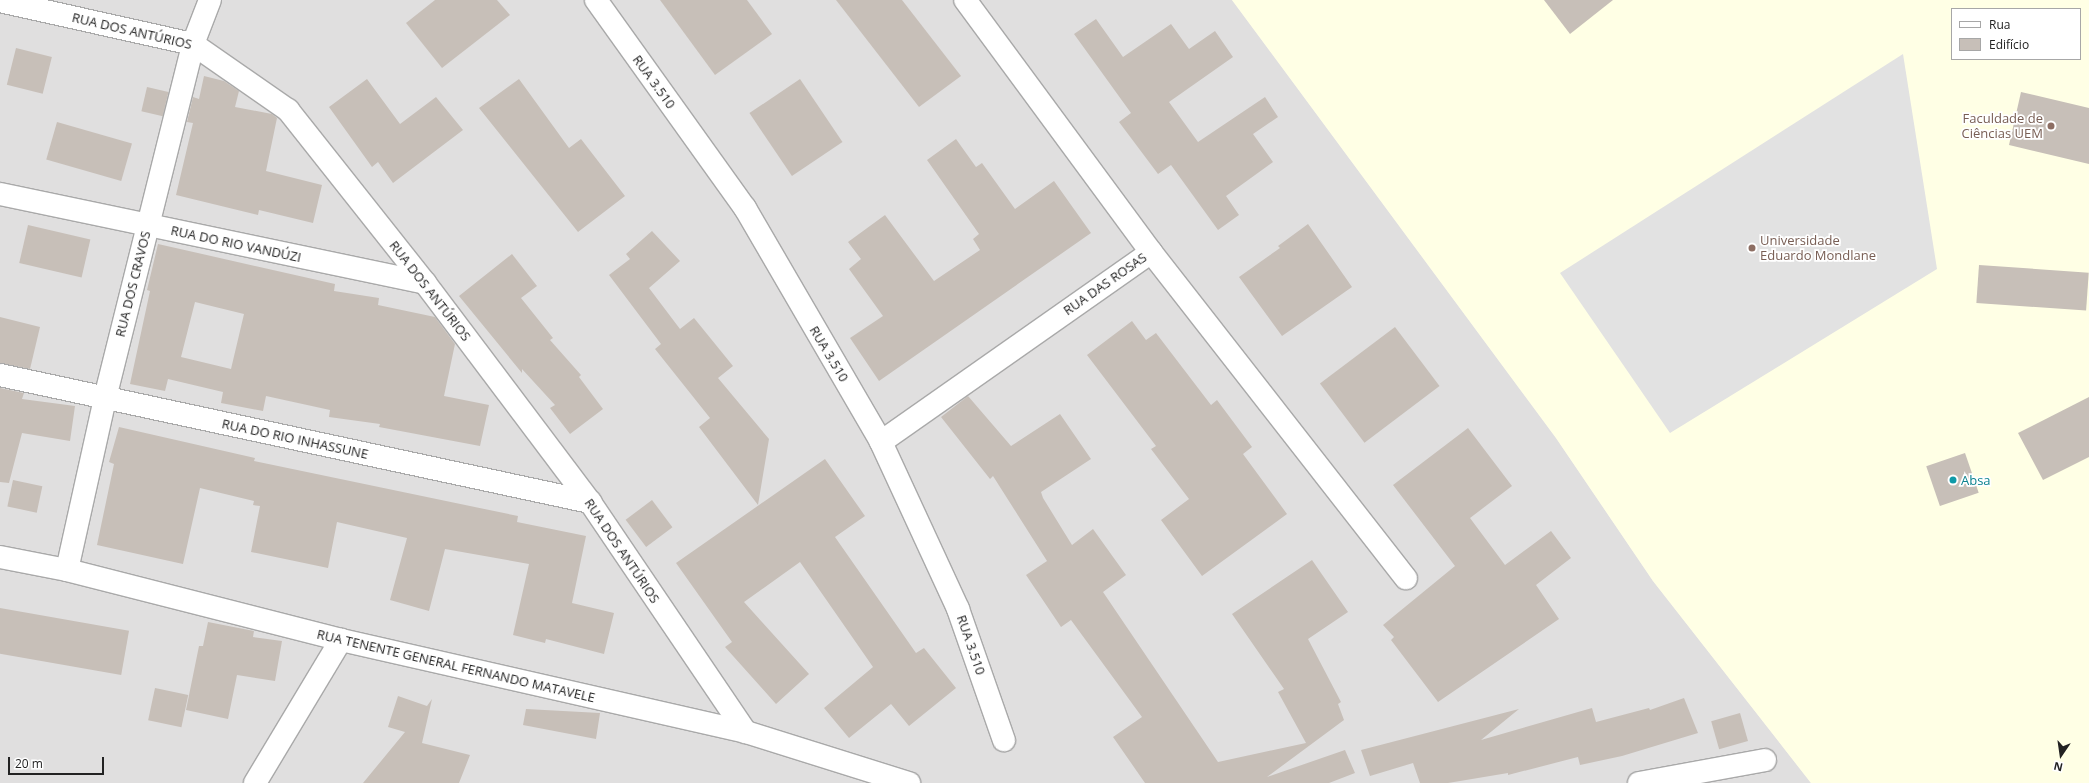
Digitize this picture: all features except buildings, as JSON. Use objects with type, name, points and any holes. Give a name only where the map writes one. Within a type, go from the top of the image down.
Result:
[{"type":"street","name":"RUA DOS CRAVOS","points":[[67,570],[104,398],[193,44],[210,0]]},
{"type":"street","name":"RUA 3.510","points":[[596,0],[745,208],[882,442],[958,609],[1004,740]]},
{"type":"street","name":"RUA DAS ROSAS","points":[[882,442],[1151,252],[965,0]]},
{"type":"street","name":"RUA DOS ANTÚRIOS","points":[[0,1],[193,44],[288,110],[425,283],[590,502],[746,732]]},
{"type":"street","name":"RUA DO RIO VANDÚZI","points":[[0,194],[425,283]]},
{"type":"street","points":[[1151,252],[1406,578]]},
{"type":"street","name":"RUA DO RIO INHASSUNE","points":[[0,375],[590,502]]},
{"type":"street","name":"RUA TENENTE GENERAL FERNANDO MATAVELE","points":[[0,557],[67,570],[341,640],[746,732],[909,783]]},
{"type":"street","points":[[255,783],[341,640]]},
{"type":"street","points":[[1639,783],[1765,760]]},
{"type":"shaded area","points":[[0,0],[1232,0],[1556,438],[1653,581],[1811,783],[0,783]]},
{"type":"shaded area","name":"Universidade Eduardo Mondlane","points":[[1232,0],[2089,0],[2089,783],[1811,783],[1653,581],[1556,438]]},
{"type":"shaded area","points":[[1903,54],[1937,269],[1670,433],[1560,273]]},
{"type":"place","name":"Faculdade de Ciências UEM","points":[[2051,126]]},
{"type":"place","name":"Universidade Eduardo Mondlane","points":[[1752,248]]},
{"type":"place","name":"Absa","points":[[1953,480]]}]
